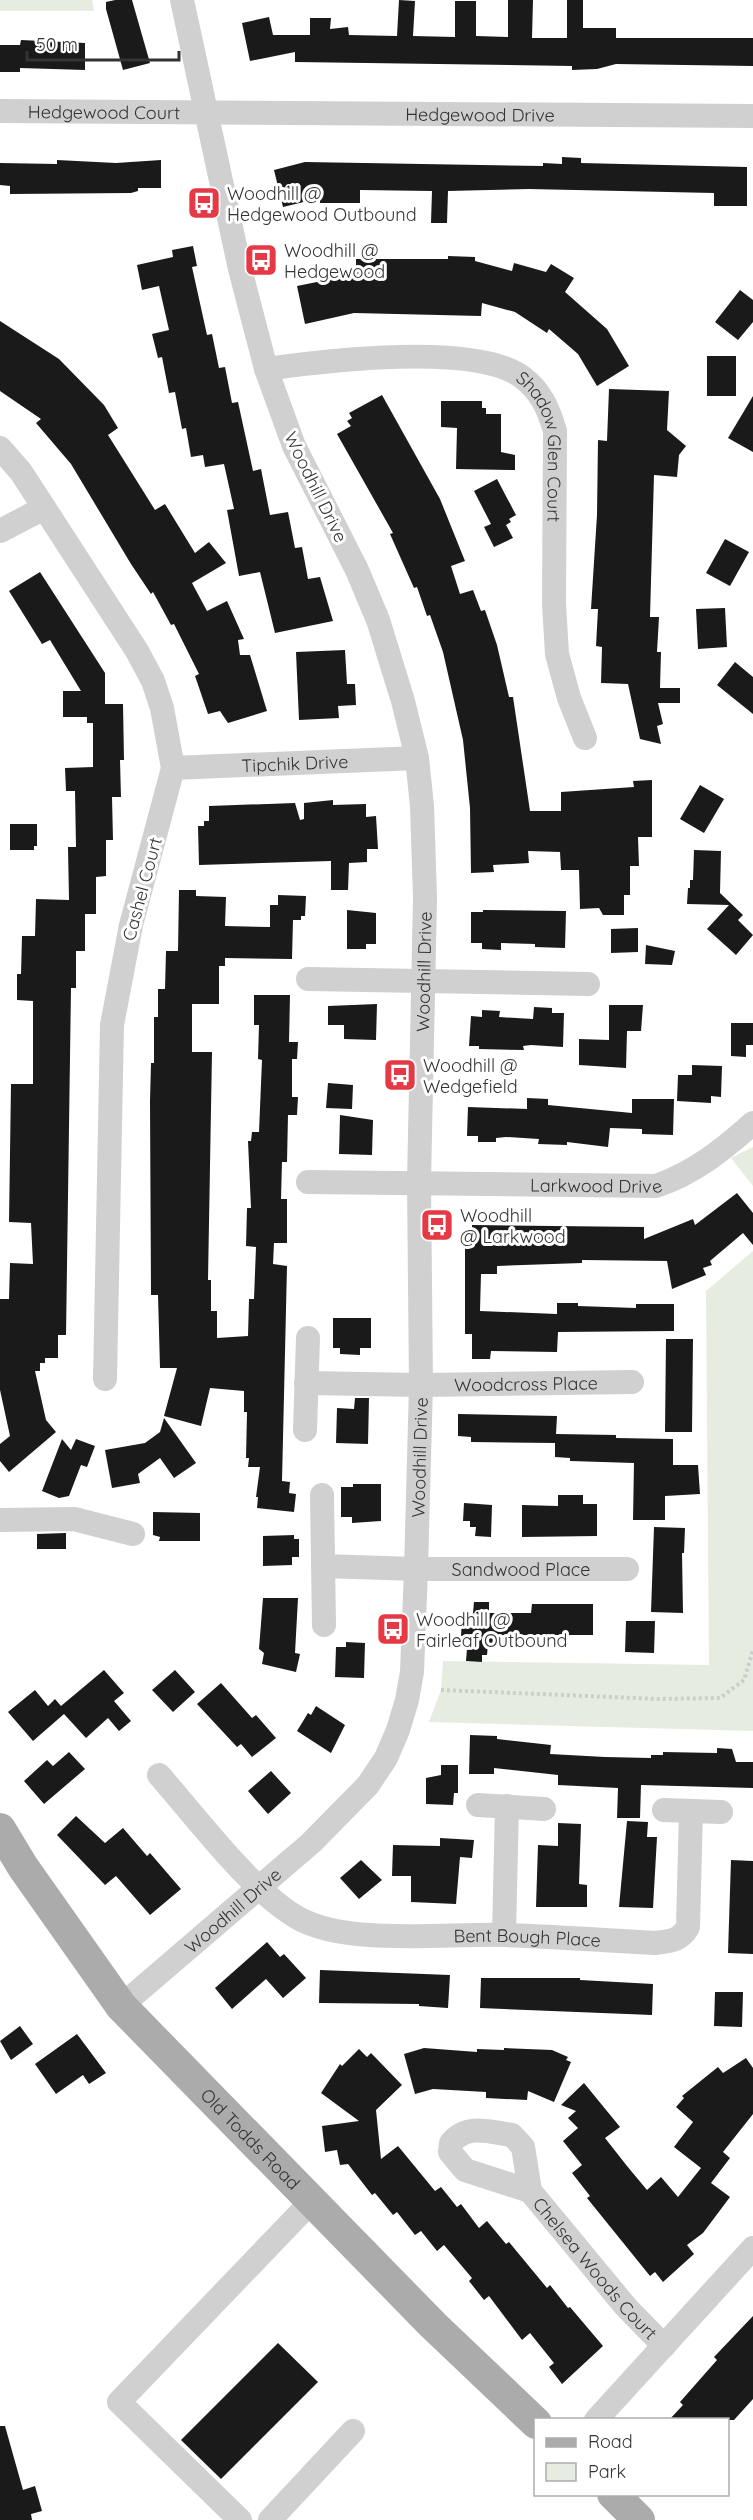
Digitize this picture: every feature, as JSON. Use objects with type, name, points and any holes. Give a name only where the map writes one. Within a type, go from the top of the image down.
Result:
[{"type":"main road","name":"Old Todds Road","points":[[0,1829],[29,1877],[121,2006],[311,2202],[534,2421]]},
{"type":"main road","points":[[615,2496],[639,2520]]},
{"type":"street","name":"Woodhill Drive","points":[[121,2006],[342,1813],[368,1785],[386,1758],[398,1730],[412,1672],[416,1569],[421,1385],[419,1182],[425,886],[422,806],[417,758],[404,701],[378,620],[357,570],[294,446],[266,369],[240,268],[182,0]]},
{"type":"street","name":"Hedgewood Court","points":[[0,111],[207,111]]},
{"type":"street","name":"Hedgewood Drive","points":[[207,111],[753,116]]},
{"type":"street","name":"Shadow Glen Court","points":[[266,369],[369,357],[458,360],[496,365],[521,376],[538,392],[549,412],[555,431],[554,604],[557,654],[569,698],[585,738]]},
{"type":"street","name":"Cashel Court","points":[[0,448],[21,472],[137,651],[153,681],[162,708],[173,768],[131,925],[112,1025],[105,1379]]},
{"type":"street","points":[[0,531],[44,508]]},
{"type":"street","name":"Tipchik Drive","points":[[173,768],[417,758]]},
{"type":"street","points":[[308,979],[588,984]]},
{"type":"street","name":"Larkwood Drive","points":[[308,1182],[419,1182],[619,1188],[656,1186],[682,1177],[702,1165],[753,1123]]},
{"type":"street","points":[[305,1430],[308,1338]]},
{"type":"street","name":"Woodcross Place","points":[[306,1383],[421,1385],[632,1382]]},
{"type":"street","points":[[322,1495],[324,1625]]},
{"type":"street","points":[[0,1520],[74,1519],[133,1534]]},
{"type":"street","name":"Sandwood Place","points":[[323,1566],[416,1569],[627,1569]]},
{"type":"street","name":"Bent Bough Place","points":[[159,1775],[258,1887],[296,1917],[314,1926],[334,1931],[369,1934],[504,1935],[655,1943],[671,1941],[682,1936],[688,1927],[690,1811]]},
{"type":"street","points":[[478,1804],[544,1809]]},
{"type":"street","points":[[504,1935],[507,1806]]},
{"type":"street","points":[[664,1810],[721,1812]]},
{"type":"street","name":"Chelsea Woods Court","points":[[530,2191],[626,2307],[664,2346]]},
{"type":"street","points":[[240,2520],[119,2402],[311,2202]]},
{"type":"street","points":[[598,2418],[753,2248]]},
{"type":"street","points":[[270,2520],[353,2431]]},
{"type":"path","points":[[441,1690],[657,1699],[720,1698],[744,1680],[753,1650]]},
{"type":"green space","points":[[0,0],[92,0],[94,11],[0,11]]},
{"type":"green space","points":[[753,1147],[753,1186],[731,1158]]},
{"type":"green space","points":[[753,1251],[753,1731],[429,1722],[441,1690],[443,1661],[709,1665],[706,1291]]},
{"type":"building","points":[[132,0],[150,63],[123,70],[106,9],[106,2]]},
{"type":"building","points":[[399,0],[415,1],[413,36],[455,37],[455,1],[476,1],[476,36],[508,37],[508,0],[533,0],[532,38],[567,38],[567,0],[583,0],[583,28],[616,28],[616,38],[753,38],[753,66],[616,64],[597,69],[572,70],[572,66],[295,62],[295,52],[250,61],[242,23],[269,17],[273,35],[310,35],[310,18],[331,18],[330,29],[348,27],[349,35],[397,36]]},
{"type":"building","points":[[21,40],[85,43],[85,70],[20,68],[20,72],[0,72],[0,45],[20,45]]},
{"type":"building","points":[[562,157],[581,158],[581,163],[747,167],[747,206],[714,206],[714,193],[529,189],[448,191],[447,223],[431,223],[432,191],[360,190],[360,203],[320,203],[320,198],[283,207],[274,170],[305,162],[543,166],[543,163],[562,164]]},
{"type":"building","points":[[57,160],[116,163],[161,160],[161,188],[138,188],[138,191],[131,193],[10,194],[10,186],[0,185],[0,163],[57,164]]},
{"type":"building","points":[[193,246],[197,266],[192,267],[207,335],[212,334],[219,368],[225,367],[232,403],[238,402],[253,471],[261,469],[270,515],[288,512],[295,548],[302,547],[308,579],[320,577],[333,621],[275,633],[260,572],[239,576],[227,510],[234,509],[224,464],[205,467],[203,455],[191,457],[186,428],[182,429],[175,392],[169,393],[162,357],[158,358],[152,334],[169,330],[159,286],[142,290],[137,265],[173,257],[172,250]]},
{"type":"building","points":[[448,256],[475,257],[475,261],[512,271],[514,263],[546,272],[551,264],[574,278],[565,292],[607,329],[629,366],[597,386],[578,354],[549,329],[547,333],[515,312],[482,303],[481,316],[354,313],[305,324],[297,286],[342,277],[342,272],[356,272],[356,259],[448,259]]},
{"type":"building","points":[[740,290],[753,300],[753,322],[738,340],[715,322]]},
{"type":"building","points":[[0,321],[59,359],[104,405],[118,428],[108,435],[155,510],[165,504],[195,553],[209,542],[226,563],[192,583],[207,611],[227,601],[244,639],[238,640],[240,655],[250,655],[267,711],[228,723],[220,711],[208,714],[195,676],[199,674],[174,624],[171,625],[153,592],[151,594],[131,564],[71,464],[36,423],[41,419],[0,391]]},
{"type":"building","points":[[707,356],[736,356],[736,396],[707,396]]},
{"type":"building","points":[[609,389],[669,391],[667,430],[686,446],[679,455],[677,477],[654,475],[650,617],[659,617],[657,652],[661,652],[660,688],[680,688],[680,703],[658,703],[663,724],[657,726],[661,744],[640,739],[628,684],[601,683],[602,647],[596,646],[598,609],[591,609],[597,515],[598,440],[607,441]]},
{"type":"building","points":[[382,395],[440,499],[465,561],[451,566],[460,594],[473,590],[481,611],[485,610],[497,645],[509,697],[513,697],[530,811],[561,811],[561,792],[634,787],[633,781],[652,780],[652,837],[638,837],[639,866],[630,866],[630,895],[624,895],[624,915],[603,915],[599,908],[580,909],[579,870],[561,870],[560,852],[528,851],[529,863],[493,865],[494,872],[471,873],[470,808],[463,740],[443,652],[430,615],[427,616],[417,587],[414,588],[390,534],[393,533],[337,434],[351,426],[347,421],[352,418],[349,413]]},
{"type":"building","points":[[753,396],[753,452],[728,438]]},
{"type":"building","points":[[441,401],[482,401],[482,408],[486,408],[486,414],[501,414],[501,452],[515,455],[515,470],[456,469],[457,428],[441,427]]},
{"type":"building","points":[[497,479],[516,515],[509,519],[511,522],[506,525],[513,538],[494,547],[484,527],[491,524],[474,491]]},
{"type":"building","points":[[725,539],[749,552],[730,586],[706,573]]},
{"type":"building","points":[[40,572],[105,673],[105,704],[123,704],[124,760],[120,760],[121,797],[112,797],[113,840],[106,840],[106,876],[96,877],[96,914],[85,914],[85,951],[76,951],[76,988],[71,988],[66,1335],[58,1335],[58,1358],[45,1358],[45,1363],[40,1363],[40,1371],[35,1371],[46,1420],[56,1432],[9,1472],[0,1461],[0,1444],[10,1436],[0,1390],[0,1299],[9,1299],[10,1263],[33,1264],[31,1223],[9,1222],[11,1084],[33,1084],[33,1001],[17,1000],[17,974],[21,974],[22,936],[35,936],[36,899],[69,900],[68,847],[76,847],[75,791],[66,791],[65,768],[93,767],[93,723],[87,723],[87,717],[63,717],[63,691],[81,691],[50,640],[42,644],[9,591]]},
{"type":"building","points":[[725,608],[727,647],[698,649],[696,609]]},
{"type":"building","points":[[345,650],[347,684],[355,684],[356,705],[338,706],[339,718],[299,720],[296,652]]},
{"type":"building","points":[[735,662],[753,677],[753,714],[717,685]]},
{"type":"building","points":[[700,785],[724,799],[704,833],[680,819]]},
{"type":"building","points":[[333,800],[333,805],[366,804],[366,817],[376,816],[378,849],[367,849],[367,862],[349,863],[348,890],[331,890],[331,861],[199,865],[198,826],[204,826],[204,821],[209,821],[209,806],[295,803],[300,820],[304,819],[304,803]]},
{"type":"building","points":[[10,824],[37,824],[37,846],[34,846],[34,850],[10,850]]},
{"type":"building","points":[[694,850],[721,851],[720,893],[743,915],[738,920],[753,935],[736,955],[707,929],[729,905],[687,904],[690,880],[693,880]]},
{"type":"building","points":[[179,890],[196,890],[196,896],[226,897],[225,926],[270,927],[270,905],[278,905],[278,895],[306,896],[305,916],[301,916],[301,920],[293,920],[292,959],[225,958],[225,966],[219,966],[219,1004],[192,1004],[192,1052],[212,1052],[208,1280],[211,1280],[211,1311],[217,1311],[217,1338],[248,1336],[249,1299],[254,1299],[256,1247],[246,1246],[247,1208],[251,1208],[248,1141],[251,1141],[252,1132],[259,1132],[262,1060],[258,1059],[259,1025],[254,1025],[254,995],[290,995],[289,1042],[298,1042],[297,1059],[292,1059],[292,1097],[298,1097],[297,1115],[288,1115],[287,1162],[282,1162],[281,1199],[287,1199],[287,1243],[274,1243],[273,1264],[287,1266],[282,1481],[290,1482],[289,1493],[296,1494],[294,1512],[257,1508],[258,1497],[256,1497],[260,1467],[248,1467],[249,1458],[246,1458],[247,1412],[244,1412],[244,1391],[210,1388],[201,1426],[164,1416],[177,1368],[160,1368],[158,1295],[151,1295],[151,1063],[154,1063],[154,1017],[158,1017],[158,989],[165,989],[166,951],[178,951]]},
{"type":"building","points":[[347,910],[376,913],[376,944],[366,944],[366,949],[347,949]]},
{"type":"building","points":[[483,910],[566,911],[565,948],[501,943],[501,950],[482,949],[482,943],[471,943],[471,912],[483,912]]},
{"type":"building","points":[[638,928],[638,952],[611,953],[611,929]]},
{"type":"building","points":[[646,945],[675,951],[672,965],[645,964]]},
{"type":"building","points":[[377,1004],[376,1040],[344,1039],[344,1025],[328,1025],[328,1006]]},
{"type":"building","points":[[609,1005],[643,1005],[641,1031],[627,1031],[626,1068],[579,1065],[579,1039],[609,1040]]},
{"type":"building","points":[[534,1007],[552,1008],[552,1013],[564,1013],[563,1047],[531,1045],[523,1046],[524,1050],[479,1049],[479,1046],[469,1046],[471,1016],[482,1017],[482,1010],[500,1011],[499,1017],[533,1019]]},
{"type":"building","points":[[731,1023],[753,1023],[753,1045],[746,1045],[746,1057],[731,1056]]},
{"type":"building","points":[[692,1065],[722,1066],[721,1097],[711,1096],[711,1103],[677,1101],[678,1075],[692,1075]]},
{"type":"building","points":[[328,1083],[353,1085],[352,1109],[326,1108]]},
{"type":"building","points":[[527,1098],[548,1099],[548,1105],[632,1113],[632,1099],[674,1099],[673,1135],[642,1134],[642,1129],[610,1128],[608,1147],[567,1142],[567,1145],[538,1144],[539,1139],[506,1137],[496,1138],[496,1142],[478,1142],[478,1136],[467,1136],[468,1107],[527,1109]]},
{"type":"building","points":[[340,1115],[373,1120],[372,1155],[339,1154]]},
{"type":"building","points":[[737,1193],[753,1213],[753,1245],[743,1233],[710,1261],[712,1265],[703,1268],[706,1275],[672,1289],[667,1261],[582,1260],[582,1263],[497,1266],[497,1274],[481,1274],[480,1311],[557,1314],[557,1303],[636,1308],[636,1304],[674,1304],[674,1331],[558,1332],[557,1352],[491,1351],[490,1359],[472,1359],[472,1334],[465,1334],[465,1248],[472,1248],[472,1225],[644,1227],[644,1239],[693,1219],[695,1225]]},
{"type":"building","points":[[333,1318],[371,1318],[371,1348],[360,1348],[360,1355],[340,1354],[340,1348],[333,1348]]},
{"type":"building","points":[[666,1339],[693,1339],[692,1432],[665,1432]]},
{"type":"building","points":[[355,1398],[369,1398],[368,1444],[336,1443],[337,1408],[354,1409]]},
{"type":"building","points":[[458,1414],[557,1416],[556,1434],[673,1439],[673,1465],[698,1465],[700,1494],[665,1496],[665,1520],[633,1520],[634,1463],[570,1461],[570,1458],[555,1457],[555,1443],[471,1442],[471,1437],[458,1436]]},
{"type":"building","points":[[164,1418],[196,1463],[174,1478],[160,1458],[138,1474],[140,1483],[112,1488],[105,1450],[145,1443],[160,1432]]},
{"type":"building","points":[[62,1439],[71,1450],[76,1439],[95,1446],[87,1467],[81,1465],[69,1496],[59,1498],[42,1491]]},
{"type":"building","points":[[353,1484],[381,1484],[381,1521],[352,1523],[352,1517],[341,1517],[341,1487],[353,1487]]},
{"type":"building","points":[[558,1495],[583,1495],[583,1504],[597,1504],[597,1536],[522,1537],[522,1505],[558,1506]]},
{"type":"building","points":[[464,1503],[492,1505],[491,1537],[475,1536],[476,1527],[470,1527],[470,1521],[463,1521]]},
{"type":"building","points":[[153,1512],[200,1513],[200,1541],[159,1541],[160,1537],[153,1535]]},
{"type":"building","points":[[654,1527],[685,1528],[684,1553],[682,1553],[683,1613],[651,1612]]},
{"type":"building","points":[[66,1533],[66,1549],[37,1549],[37,1534]]},
{"type":"building","points":[[294,1535],[294,1539],[299,1539],[299,1557],[292,1557],[292,1565],[263,1566],[263,1536]]},
{"type":"building","points":[[263,1598],[298,1598],[295,1653],[300,1654],[296,1672],[262,1664],[264,1653],[259,1649]]},
{"type":"building","points":[[474,1602],[489,1602],[489,1613],[531,1613],[532,1604],[593,1604],[593,1635],[502,1635],[502,1645],[488,1645],[487,1655],[482,1655],[482,1662],[466,1661],[468,1636],[461,1636],[462,1619],[468,1619],[468,1613],[473,1613]]},
{"type":"building","points":[[626,1621],[655,1621],[654,1653],[625,1652]]},
{"type":"building","points":[[346,1642],[365,1643],[364,1678],[335,1677],[336,1647],[346,1647]]},
{"type":"building","points":[[104,1670],[124,1693],[114,1701],[131,1721],[119,1731],[108,1718],[86,1738],[64,1714],[33,1741],[8,1712],[35,1690],[48,1706],[55,1699],[61,1706]]},
{"type":"building","points":[[175,1670],[195,1692],[173,1712],[152,1690]]},
{"type":"building","points":[[221,1683],[252,1718],[256,1715],[276,1738],[252,1757],[241,1744],[237,1747],[197,1704]]},
{"type":"building","points":[[316,1706],[345,1725],[331,1753],[297,1731],[308,1713],[311,1715]]},
{"type":"building","points":[[470,1735],[497,1736],[497,1739],[551,1745],[550,1754],[605,1757],[651,1758],[651,1755],[663,1755],[663,1752],[717,1753],[717,1748],[732,1749],[736,1762],[753,1762],[753,1788],[641,1785],[640,1818],[617,1818],[618,1788],[558,1785],[558,1775],[494,1768],[494,1774],[469,1774]]},
{"type":"building","points":[[69,1752],[85,1769],[44,1804],[24,1781],[47,1760],[53,1766]]},
{"type":"building","points":[[441,1765],[458,1765],[458,1793],[454,1793],[453,1805],[426,1804],[426,1778],[441,1775]]},
{"type":"building","points":[[271,1771],[291,1793],[268,1814],[248,1791]]},
{"type":"building","points":[[76,1816],[105,1843],[123,1828],[147,1856],[150,1853],[181,1889],[150,1915],[116,1876],[105,1885],[57,1835]]},
{"type":"building","points":[[627,1821],[648,1822],[647,1837],[657,1837],[653,1908],[619,1907]]},
{"type":"building","points":[[558,1823],[581,1824],[579,1884],[587,1885],[587,1907],[536,1907],[538,1845],[558,1846]]},
{"type":"building","points":[[440,1838],[474,1840],[472,1858],[460,1857],[456,1904],[411,1902],[411,1876],[392,1876],[393,1845],[440,1846]]},
{"type":"building","points":[[361,1860],[382,1880],[359,1899],[340,1878]]},
{"type":"building","points":[[731,1860],[753,1861],[753,1954],[728,1953]]},
{"type":"building","points":[[267,1942],[280,1957],[284,1954],[306,1978],[283,1998],[266,1979],[232,2009],[215,1988]]},
{"type":"building","points":[[320,1970],[450,1975],[448,2008],[419,2006],[419,2004],[319,2003]]},
{"type":"building","points":[[481,1978],[580,1978],[580,1980],[653,1984],[652,2015],[480,2008]]},
{"type":"building","points":[[715,1992],[743,1992],[742,2027],[714,2026]]},
{"type":"building","points":[[20,2026],[33,2044],[11,2060],[0,2041]]},
{"type":"building","points":[[77,2034],[106,2073],[89,2084],[83,2075],[56,2094],[35,2064]]},
{"type":"building","points":[[424,2048],[477,2052],[477,2049],[504,2050],[504,2048],[552,2050],[568,2057],[566,2060],[571,2062],[554,2102],[528,2091],[527,2100],[486,2098],[486,2092],[433,2089],[415,2094],[404,2054]]},
{"type":"building","points":[[359,2049],[367,2057],[371,2053],[402,2085],[376,2110],[381,2159],[398,2146],[435,2191],[441,2187],[457,2207],[461,2204],[479,2228],[487,2221],[506,2244],[509,2242],[547,2288],[550,2285],[603,2346],[562,2384],[549,2367],[554,2363],[530,2333],[522,2340],[489,2296],[484,2300],[469,2281],[472,2278],[444,2245],[437,2251],[421,2231],[415,2235],[397,2212],[393,2215],[375,2193],[372,2195],[348,2164],[340,2165],[337,2150],[325,2152],[322,2126],[359,2121],[321,2093],[340,2064],[342,2066]]},
{"type":"building","points":[[746,2058],[753,2068],[753,2114],[723,2152],[730,2158],[711,2183],[730,2197],[703,2233],[687,2245],[694,2254],[663,2282],[655,2272],[650,2276],[587,2198],[590,2196],[572,2173],[582,2165],[563,2141],[578,2128],[568,2118],[576,2111],[561,2105],[584,2083],[620,2127],[605,2138],[627,2166],[647,2190],[661,2177],[678,2197],[701,2168],[674,2147],[693,2122],[676,2107],[684,2098],[682,2096],[718,2067],[723,2073]]},
{"type":"building","points":[[753,2316],[753,2399],[734,2420],[729,2420],[729,2418],[671,2418],[683,2405],[680,2402],[717,2360],[714,2357]]},
{"type":"building","points":[[278,2343],[318,2382],[221,2479],[181,2440]]},
{"type":"building","points":[[0,2426],[5,2426],[23,2490],[35,2486],[42,2511],[31,2514],[32,2520],[0,2520]]},
{"type":"place","name":"Woodhill @ Hedgewood Outbound","points":[[204,203]]},
{"type":"place","name":"Woodhill @ Hedgewood","points":[[261,260]]},
{"type":"place","name":"Woodhill @ Wedgefield","points":[[400,1075]]},
{"type":"place","name":"Woodhill @ Larkwood","points":[[437,1225]]},
{"type":"place","name":"Woodhill @ Fairleaf Outbound","points":[[393,1629]]}]
